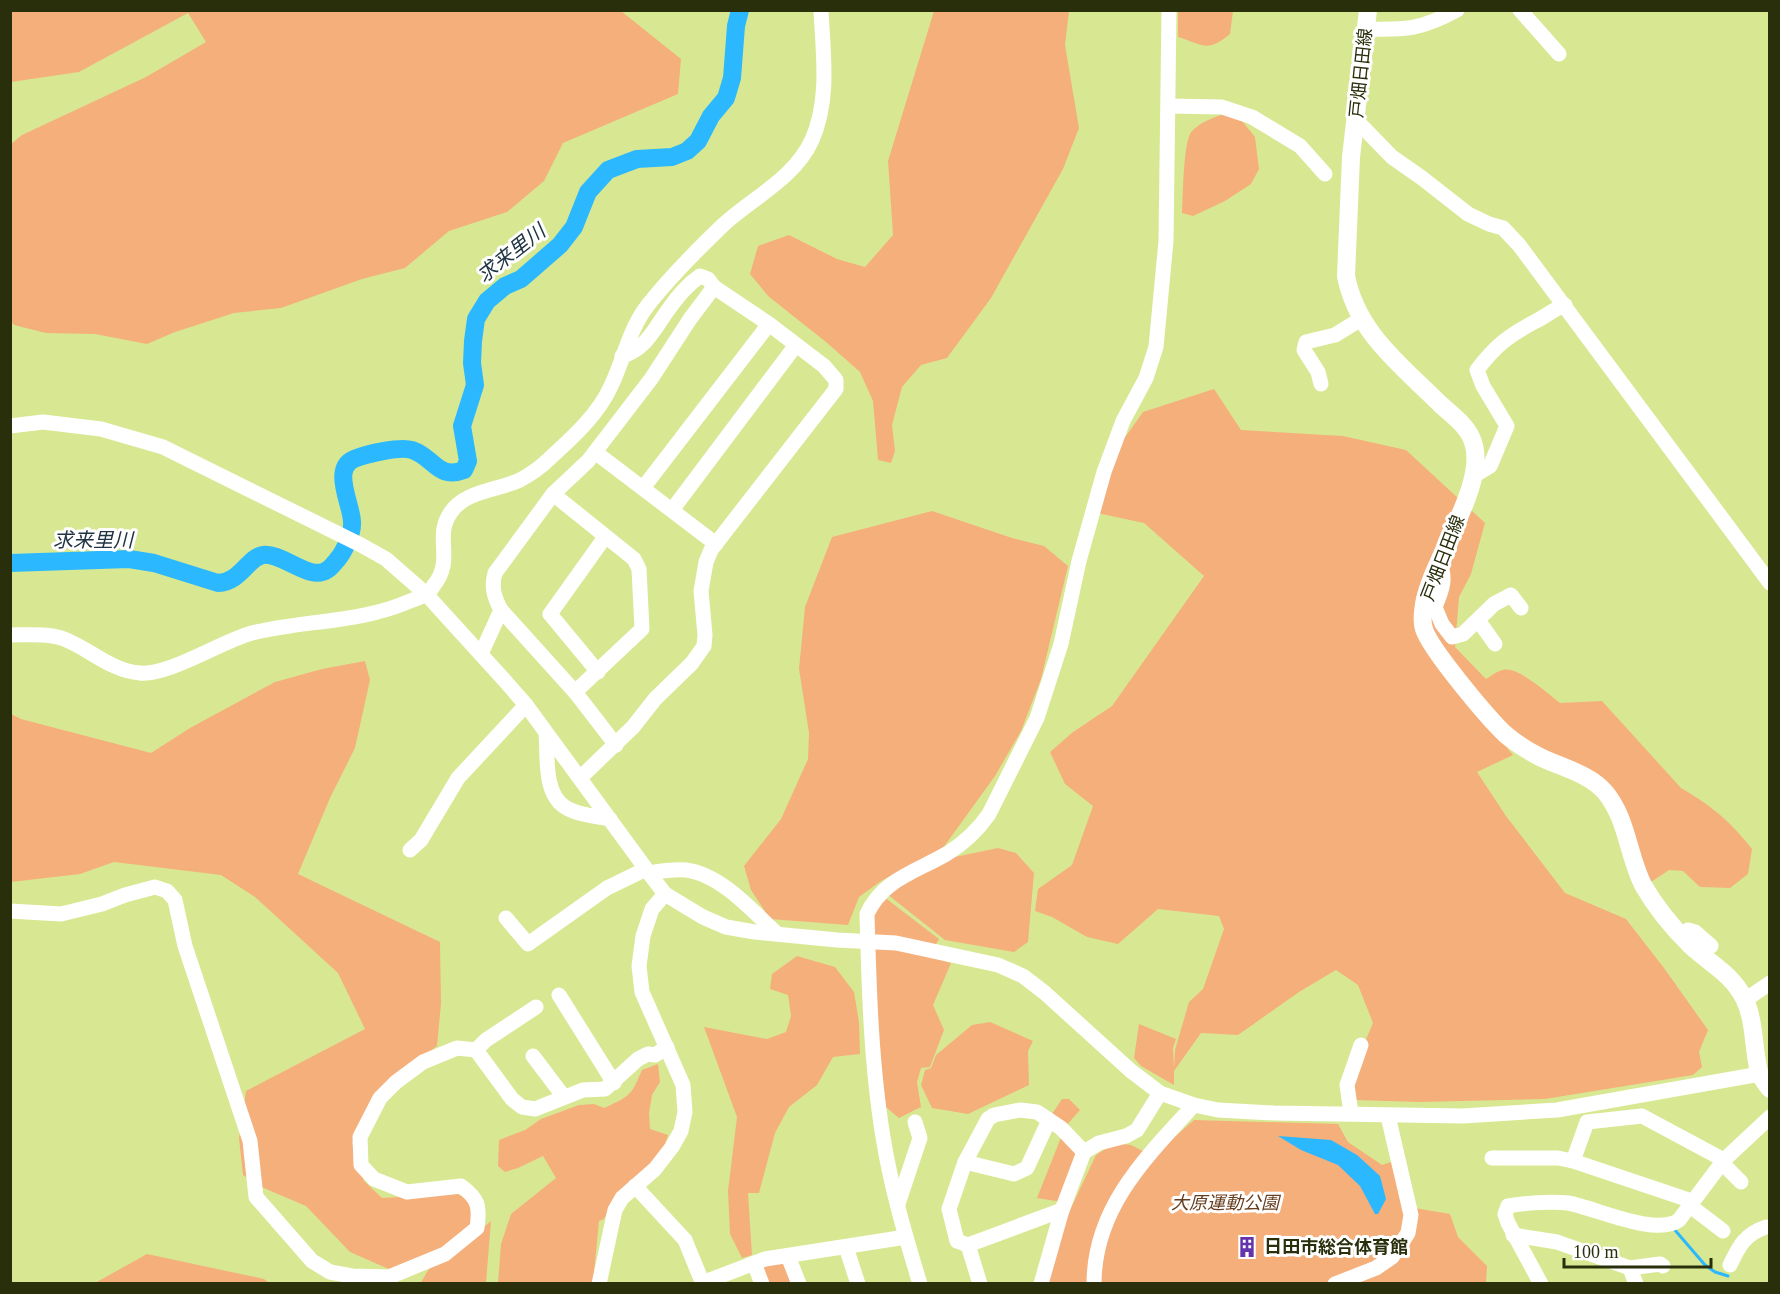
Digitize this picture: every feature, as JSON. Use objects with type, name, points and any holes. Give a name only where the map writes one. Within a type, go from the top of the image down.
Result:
[{"type":"main road","name":"戸畑日田線","points":[[1366,20],[1351,157],[1346,276],[1354,306],[1361,320],[1386,351],[1468,432],[1476,452],[1474,475],[1427,589],[1422,615],[1424,630],[1436,650],[1504,733],[1536,756],[1586,777],[1599,785],[1606,793],[1617,808],[1643,885],[1681,935],[1734,981],[1745,1000],[1765,1082]]},
{"type":"street","points":[[10,635],[62,638],[114,666],[142,674],[178,664],[252,633],[399,606],[426,594],[440,577],[445,563],[444,527],[450,513],[458,504],[471,497],[521,479],[550,458],[587,422],[602,404],[637,321],[646,307],[721,227],[782,179],[810,144],[818,125],[824,92],[821,10]]},
{"type":"street","points":[[920,1284],[906,1238],[881,1125],[869,979],[867,914],[874,899],[890,884],[949,852],[980,828],[1037,718],[1060,644],[1079,561],[1104,472],[1123,421],[1146,378],[1156,347],[1166,241],[1169,10]]},
{"type":"street","points":[[1366,20],[1415,28],[1432,23],[1457,10]]},
{"type":"street","points":[[1520,10],[1559,54]]},
{"type":"street","points":[[1169,106],[1222,107],[1251,117],[1300,147],[1325,174]]},
{"type":"street","points":[[1355,119],[1392,158],[1468,214],[1489,225],[1503,228],[1519,245],[1770,583]]},
{"type":"street","points":[[580,778],[633,727],[655,699],[692,663],[704,646],[705,635],[701,606],[706,562],[716,544],[836,389],[836,380],[830,372],[769,324],[714,287],[708,279],[700,276],[690,284],[642,346],[622,356]]},
{"type":"street","points":[[616,745],[575,692],[501,610],[494,596],[492,582],[495,573],[553,494],[595,452],[651,379],[714,287]]},
{"type":"street","points":[[1474,475],[1490,466],[1508,426],[1483,386],[1478,370],[1492,351],[1516,331],[1565,305]]},
{"type":"street","points":[[1321,384],[1318,372],[1304,350],[1306,342],[1335,335],[1361,320]]},
{"type":"street","points":[[644,488],[769,324]]},
{"type":"street","points":[[672,510],[796,345]]},
{"type":"street","points":[[10,426],[43,423],[101,429],[163,447],[362,545],[386,560],[426,594],[526,705],[665,894],[703,917],[726,927],[777,934],[896,943],[998,964],[1023,976],[1045,993],[1131,1071],[1160,1093],[1194,1105],[1218,1110],[1388,1116],[1463,1116],[1557,1110],[1765,1082]]},
{"type":"street","points":[[595,452],[716,544]]},
{"type":"street","points":[[553,494],[634,559],[639,569],[642,629],[575,692]]},
{"type":"street","points":[[598,672],[550,614],[605,537]]},
{"type":"street","points":[[1439,561],[1444,572],[1444,583],[1435,607],[1442,624],[1452,637],[1463,634],[1494,604],[1511,595],[1521,608]]},
{"type":"street","points":[[481,654],[501,610]]},
{"type":"street","points":[[1478,620],[1495,644]]},
{"type":"street","points":[[410,850],[421,840],[458,778],[526,705]]},
{"type":"street","points":[[546,732],[549,783],[556,798],[565,807],[584,814],[610,819]]},
{"type":"street","points":[[506,918],[528,944],[607,888],[647,871],[674,869],[702,874],[725,887],[777,934]]},
{"type":"street","points":[[10,912],[61,914],[155,887],[167,891],[175,900],[185,946],[250,1142],[256,1197],[312,1261],[330,1272],[352,1276],[389,1277],[445,1254],[477,1228],[480,1211],[473,1195],[461,1186],[407,1192],[374,1179],[361,1165],[360,1137],[380,1098],[396,1082],[423,1062],[457,1048],[476,1050],[512,1099],[522,1107],[535,1109],[583,1090],[605,1089],[638,1059],[648,1054],[655,1055],[667,1047]]},
{"type":"street","points":[[599,1284],[615,1210],[622,1198],[655,1169],[672,1147],[681,1131],[685,1112],[683,1085],[642,992],[639,966],[643,936],[652,909],[665,894]]},
{"type":"street","points":[[1681,935],[1688,930],[1695,932],[1711,946]]},
{"type":"street","points":[[1745,1000],[1770,983]]},
{"type":"street","points":[[559,995],[614,1083]]},
{"type":"street","points":[[476,1050],[486,1040],[536,1007]]},
{"type":"street","points":[[1351,1113],[1347,1085],[1361,1045]]},
{"type":"street","points":[[533,1056],[564,1097]]},
{"type":"street","points":[[1037,1283],[1084,1152],[1099,1143],[1126,1136],[1137,1130],[1160,1093]]},
{"type":"street","points":[[1094,1284],[1097,1244],[1109,1211],[1148,1155],[1194,1105]]},
{"type":"street","points":[[1062,1210],[968,1245],[957,1241],[949,1209],[979,1132],[988,1119],[994,1115],[1020,1110],[1037,1112],[1061,1128],[1084,1152]]},
{"type":"street","points":[[1335,1284],[1376,1268],[1392,1257],[1408,1233],[1411,1215],[1388,1116]]},
{"type":"street","points":[[1574,1161],[1587,1122],[1642,1116],[1723,1161],[1741,1182]]},
{"type":"street","points":[[1541,1284],[1513,1234],[1505,1214],[1508,1206],[1567,1203],[1648,1225],[1672,1225],[1679,1220],[1723,1161],[1770,1117]]},
{"type":"street","points":[[966,1162],[1014,1174],[1020,1172],[1027,1168],[1050,1119]]},
{"type":"street","points":[[898,1204],[920,1138],[915,1122]]},
{"type":"street","points":[[1492,1158],[1558,1158],[1574,1161],[1690,1203],[1724,1232]]},
{"type":"street","points":[[635,1186],[685,1240],[702,1283],[754,1263],[906,1238]]},
{"type":"street","points":[[1730,1265],[1742,1242],[1751,1234],[1768,1229]]},
{"type":"street","points":[[1513,1234],[1557,1242],[1630,1268],[1660,1264],[1663,1266]]},
{"type":"street","points":[[968,1245],[980,1284]]},
{"type":"street","points":[[846,1247],[858,1284]]},
{"type":"street","points":[[788,1256],[799,1284]]},
{"type":"street","points":[[754,1263],[762,1284]]},
{"type":"street","points":[[1630,1268],[1636,1284]]},
{"type":"green space","points":[[10,11],[621,11],[681,59],[678,94],[563,143],[544,181],[507,212],[449,231],[405,268],[362,279],[281,308],[234,313],[175,332],[147,344],[95,334],[46,333],[14,325],[11,321],[11,144],[22,135],[146,77],[206,42],[188,13],[79,72],[11,82]]},
{"type":"green space","points":[[934,11],[1069,11],[1065,45],[1079,128],[1063,169],[991,298],[947,358],[921,365],[902,387],[892,425],[895,451],[891,463],[878,460],[873,401],[860,372],[768,296],[750,274],[758,246],[789,235],[837,259],[865,267],[893,235],[888,161]]},
{"type":"green space","points":[[1178,11],[1233,11],[1230,34],[1216,44],[1205,46],[1178,37]]},
{"type":"green space","points":[[1234,111],[1255,137],[1259,169],[1251,184],[1225,201],[1193,216],[1182,213],[1185,157],[1189,136],[1192,131],[1212,118]]},
{"type":"green space","points":[[1214,389],[1241,430],[1343,436],[1406,450],[1485,523],[1471,574],[1459,597],[1455,647],[1486,679],[1499,671],[1509,670],[1532,681],[1560,703],[1602,701],[1681,788],[1720,815],[1752,849],[1748,874],[1730,888],[1700,887],[1683,871],[1669,870],[1648,884],[1608,810],[1590,788],[1472,705],[1513,755],[1477,772],[1506,816],[1565,893],[1626,919],[1708,1030],[1699,1052],[1702,1067],[1693,1075],[1545,1099],[1420,1102],[1353,1100],[1358,1058],[1373,1023],[1358,985],[1336,970],[1299,992],[1238,1035],[1201,1033],[1174,1071],[1174,1085],[1141,1066],[1134,1058],[1139,1024],[1176,1039],[1173,1048],[1174,1068],[1175,1050],[1189,1002],[1203,989],[1224,929],[1219,916],[1158,909],[1118,944],[1087,937],[1052,917],[1035,911],[1038,889],[1072,865],[1093,806],[1065,784],[1050,752],[1073,732],[1112,706],[1204,576],[1144,523],[1097,513],[1121,443],[1143,412]]},
{"type":"green space","points":[[932,511],[1012,538],[1044,546],[1068,566],[1041,679],[1021,731],[995,776],[943,848],[881,881],[859,897],[848,925],[770,919],[751,890],[744,866],[781,819],[808,759],[809,733],[799,669],[805,607],[832,537]]},
{"type":"green space","points":[[365,661],[370,680],[355,748],[330,798],[298,874],[440,942],[441,1004],[437,1046],[382,1087],[352,1143],[364,1181],[382,1198],[457,1194],[468,1199],[474,1225],[444,1249],[391,1270],[350,1252],[306,1206],[259,1186],[243,1175],[239,1138],[246,1091],[365,1029],[338,973],[255,897],[221,875],[114,862],[80,874],[11,882],[11,714],[21,719],[151,753],[190,728],[275,682],[322,669]]},
{"type":"green space","points":[[998,848],[1016,853],[1034,873],[1028,942],[1014,952],[945,940],[887,894],[950,858]]},
{"type":"green space","points":[[884,897],[939,939],[935,946],[872,935],[872,914]]},
{"type":"green space","points":[[872,946],[899,948],[951,963],[933,1005],[944,1030],[930,1067],[921,1068],[917,1082],[921,1107],[899,1118],[882,1104]]},
{"type":"green space","points":[[797,956],[835,967],[854,992],[859,1022],[860,1054],[833,1057],[817,1085],[789,1107],[775,1133],[759,1193],[748,1193],[752,1255],[742,1258],[730,1234],[728,1191],[737,1117],[704,1027],[767,1039],[786,1032],[791,1016],[788,995],[770,989],[772,974]]},
{"type":"green space","points":[[990,1022],[1033,1041],[1028,1051],[1029,1085],[968,1114],[932,1108],[921,1085],[925,1070],[931,1068],[936,1055],[972,1025]]},
{"type":"green space","points":[[658,1064],[660,1082],[652,1095],[649,1113],[650,1129],[668,1135],[664,1147],[647,1170],[613,1200],[604,1219],[599,1221],[593,1283],[498,1283],[501,1244],[511,1214],[556,1178],[543,1156],[505,1172],[498,1166],[499,1140],[525,1130],[541,1119],[579,1105],[594,1104],[604,1108],[613,1104],[629,1094],[642,1070]]},
{"type":"green space","points":[[1062,1099],[1069,1099],[1080,1110],[1065,1127],[1052,1114]]},
{"type":"green space","name":"大原運動公園","points":[[1194,1120],[1338,1124],[1348,1142],[1382,1165],[1400,1159],[1415,1208],[1450,1214],[1458,1237],[1487,1266],[1486,1284],[1046,1284],[1044,1276],[1071,1208],[1096,1155],[1115,1143],[1131,1145],[1153,1156]]},
{"type":"green space","points":[[1062,1135],[1081,1155],[1062,1202],[1037,1198]]},
{"type":"green space","points":[[491,1221],[486,1283],[420,1284],[430,1267],[458,1249]]},
{"type":"green space","points":[[147,1254],[264,1279],[269,1283],[95,1283]]},
{"type":"green space","points":[[786,1260],[795,1283],[768,1283],[761,1266]]},
{"type":"water","points":[[1278,1136],[1331,1140],[1357,1155],[1380,1176],[1386,1199],[1378,1214],[1375,1214],[1360,1186],[1338,1165],[1301,1150]]},
{"type":"waterway","name":"求来里川","points":[[10,563],[129,559],[154,563],[218,583],[233,578],[258,557],[271,555],[304,570],[320,573],[337,560],[350,537],[352,522],[343,479],[347,464],[366,455],[407,449],[419,453],[441,470],[448,472],[464,470],[468,461],[462,426],[475,385],[472,363],[476,319],[487,301],[505,286],[521,279],[560,245],[574,227],[588,192],[608,170],[637,159],[672,157],[687,151],[698,141],[711,116],[726,98],[732,78],[736,26],[740,10]]},
{"type":"waterway","points":[[1674,1229],[1705,1265],[1715,1272],[1728,1276]]},
{"type":"place","name":"日田市総合体育館","points":[[1247,1247]]}]
